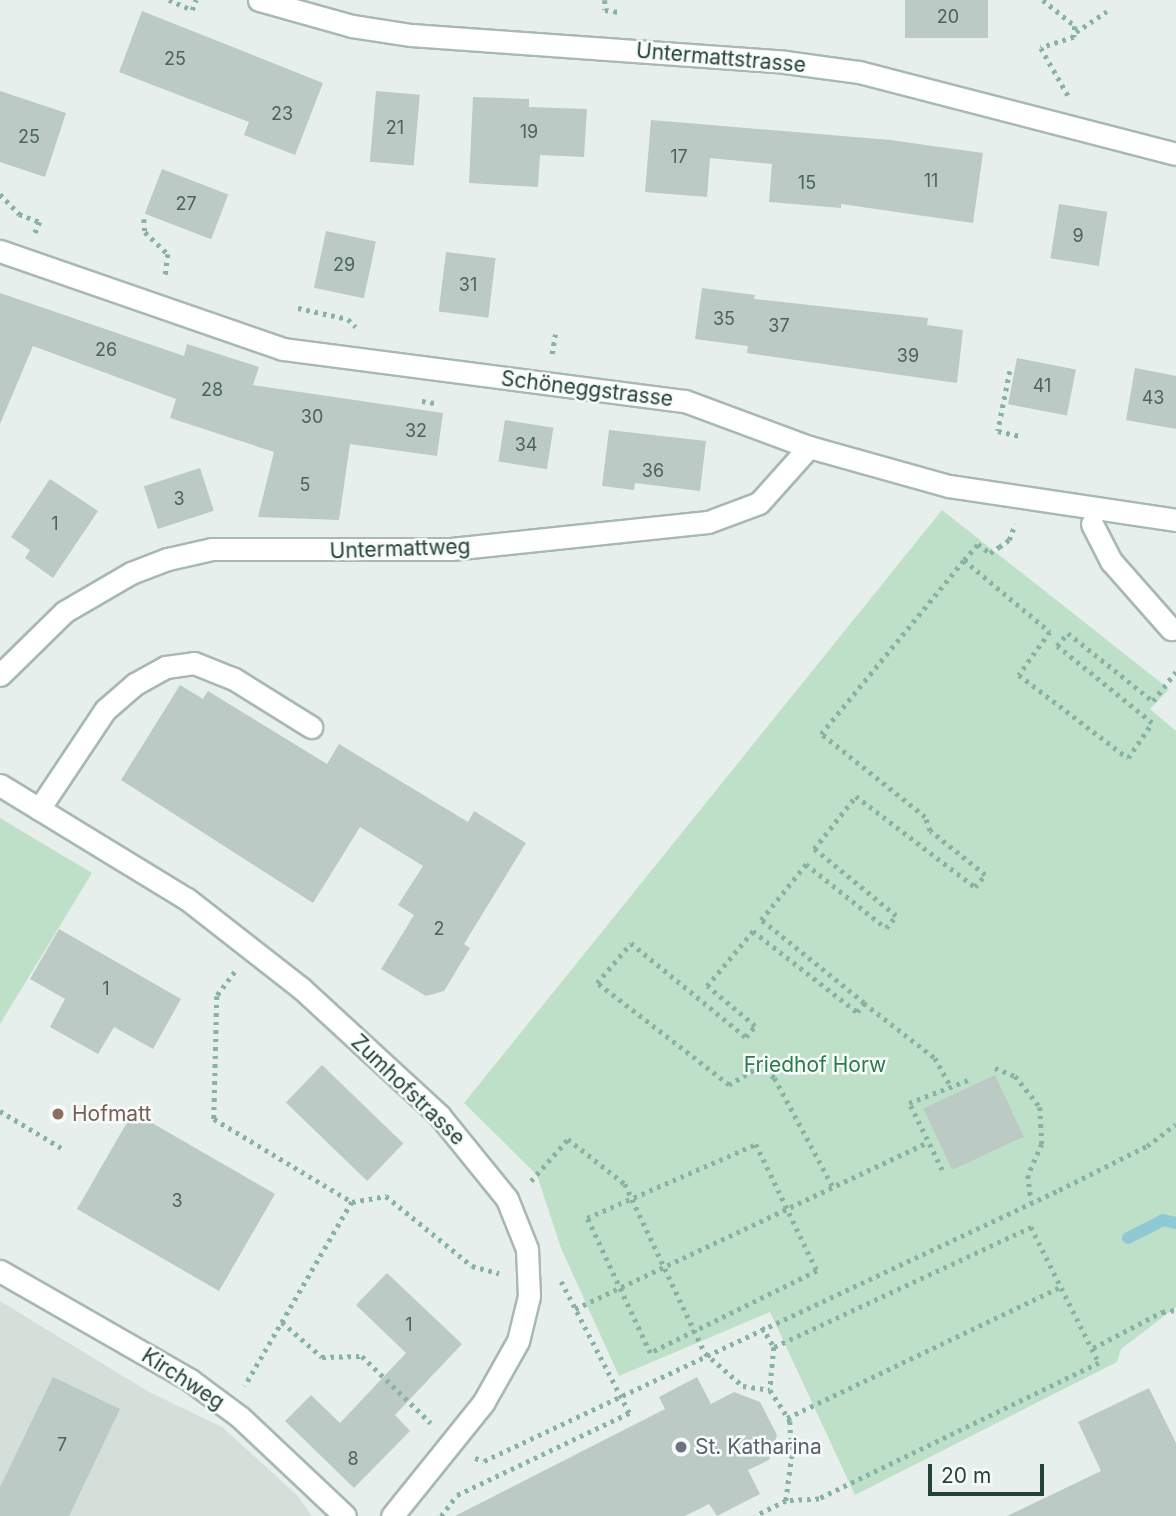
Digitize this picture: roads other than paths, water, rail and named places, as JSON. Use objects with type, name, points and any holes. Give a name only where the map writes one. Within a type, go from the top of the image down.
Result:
[{"type":"street","name":"Untermattstrasse","points":[[259,0],[352,26],[411,35],[785,62],[859,72],[1176,154]]},
{"type":"street","name":"Schöneggstrasse","points":[[0,251],[283,349],[685,401],[809,447],[949,486],[1176,520]]},
{"type":"street","name":"Untermattweg","points":[[0,675],[64,612],[131,573],[168,559],[212,549],[451,549],[708,522],[759,503],[809,447]]},
{"type":"street","points":[[1093,524],[1111,561],[1171,629]]},
{"type":"street","points":[[39,809],[105,709],[135,684],[166,667],[194,663],[234,679],[311,727]]},
{"type":"street","name":"Zumhofstrasse","points":[[0,785],[187,899],[301,988],[439,1115],[507,1199],[527,1249],[529,1296],[518,1341],[499,1377],[392,1516]]},
{"type":"street","name":"Kirchweg","points":[[0,1270],[190,1380],[240,1417],[345,1516]]},
{"type":"waterway","points":[[1128,1238],[1163,1220],[1176,1223]]},
{"type":"place","name":"Hofmatt","points":[[58,1114]]},
{"type":"place","name":"St. Katharina","points":[[681,1447]]},
{"type":"park label","name":"Friedhof Horw","points":[[815,1065]]}]
